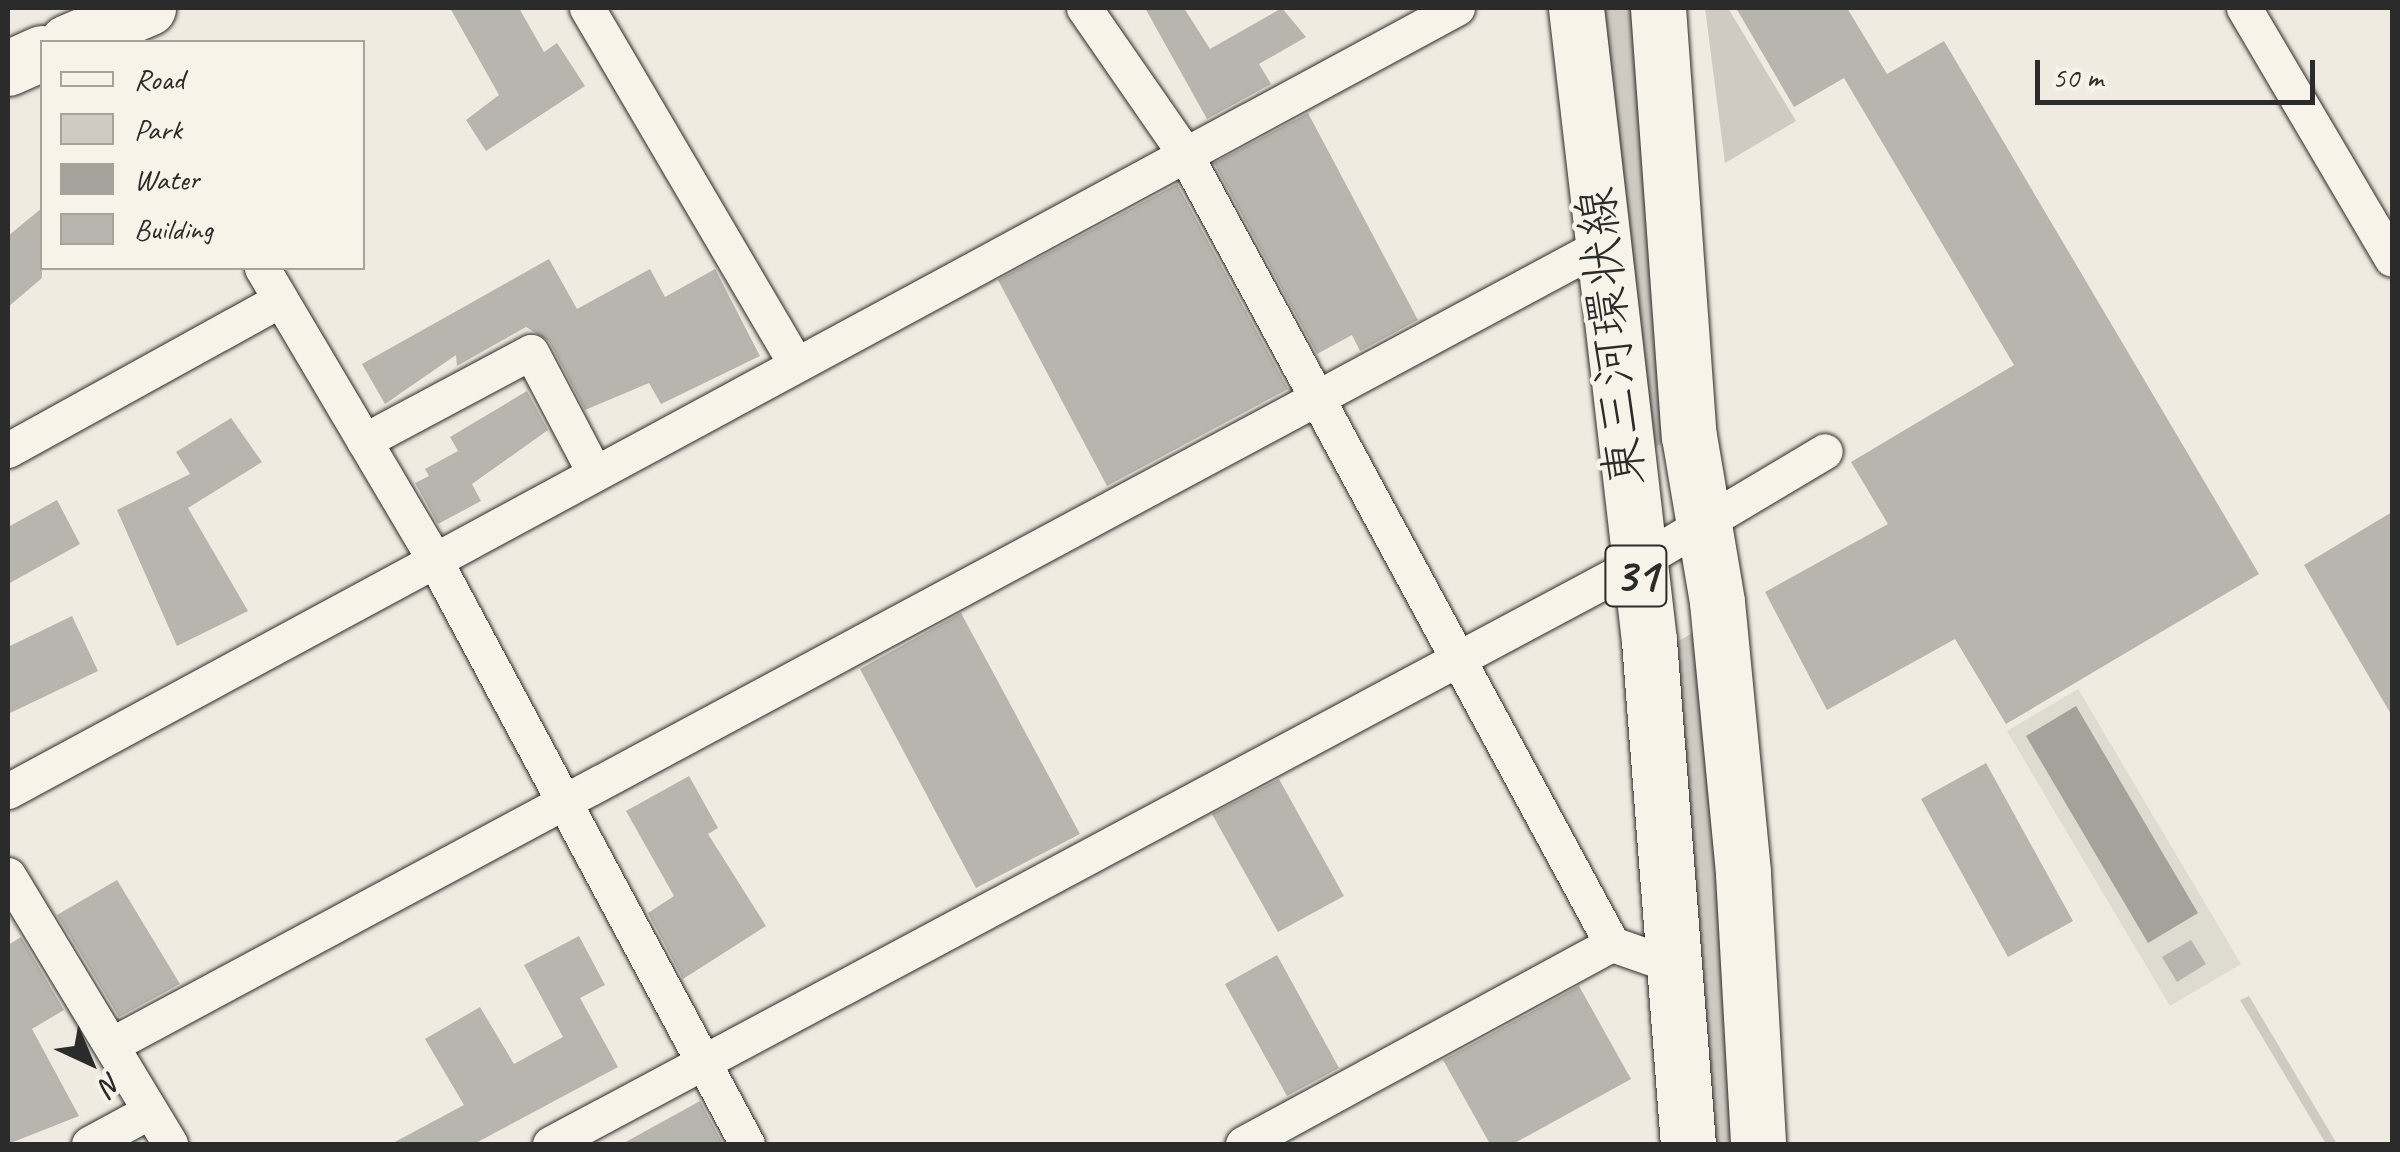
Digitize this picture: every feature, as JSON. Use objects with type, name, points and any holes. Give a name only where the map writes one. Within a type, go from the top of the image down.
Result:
[{"type":"main road","name":"東三河環状線","points":[[1576,8],[1634,566],[1649,641],[1688,1144]]},
{"type":"main road","name":"東三河環状線","points":[[1658,8],[1702,521],[1743,874],[1758,1144]]},
{"type":"main road","points":[[72,40],[129,19]]},
{"type":"main road","points":[[8,68],[40,54]]},
{"type":"street","points":[[587,8],[795,363]]},
{"type":"street","points":[[1084,8],[1184,154],[1612,944],[1672,966]]},
{"type":"street","points":[[8,790],[1457,8]]},
{"type":"street","points":[[2244,8],[2392,259]]},
{"type":"street","points":[[110,1045],[564,805],[1602,245]]},
{"type":"street","points":[[263,270],[434,559],[747,1144]]},
{"type":"street","points":[[8,450],[280,300]]},
{"type":"street","points":[[364,441],[531,352],[594,472]]},
{"type":"street","points":[[550,1144],[1634,566],[1702,521],[1825,451]]},
{"type":"street","points":[[8,875],[170,1144]]},
{"type":"street","points":[[1243,1144],[1612,944]]},
{"type":"street","points":[[89,1144],[150,1111]]},
{"type":"shaded area","points":[[2078,689],[2241,964],[2170,1006],[2007,731]]},
{"type":"green space","points":[[1595,8],[1641,8],[1669,438],[1640,458]]},
{"type":"green space","points":[[1705,8],[1728,8],[1796,121],[1725,163]]},
{"type":"green space","points":[[1701,628],[1743,1144],[1698,1144],[1668,647]]},
{"type":"green space","points":[[2249,996],[2337,1144],[2326,1144],[2240,1000]]},
{"type":"water","points":[[2076,706],[2198,913],[2148,943],[2026,736]]},
{"type":"building","points":[[450,8],[519,8],[544,52],[557,43],[585,86],[486,151],[466,120],[499,95]]},
{"type":"building","points":[[1145,8],[1184,8],[1210,49],[1282,8],[1306,37],[1259,64],[1271,84],[1207,119]]},
{"type":"building","points":[[1736,8],[1847,8],[1887,74],[1944,41],[2259,574],[2006,724],[1955,639],[1827,710],[1765,592],[1888,524],[1851,462],[2014,365],[1844,78],[1794,107]]},
{"type":"building","points":[[1308,113],[1418,320],[1360,351],[1352,335],[1317,354],[1214,163]]},
{"type":"building","points":[[1177,184],[1288,389],[1107,486],[998,280]]},
{"type":"building","points":[[40,210],[42,278],[8,307],[8,236]]},
{"type":"building","points":[[549,259],[577,309],[650,269],[665,297],[715,269],[760,356],[661,404],[649,383],[585,410],[549,341],[526,327],[457,366],[456,355],[385,404],[362,364]]},
{"type":"building","points":[[527,391],[548,430],[472,484],[481,501],[438,524],[415,483],[429,476],[425,469],[458,451],[450,437]]},
{"type":"building","points":[[231,418],[262,462],[188,508],[248,611],[177,646],[117,510],[190,474],[176,452]]},
{"type":"building","points":[[57,500],[80,544],[8,584],[8,527]]},
{"type":"building","points":[[2392,512],[2392,716],[2304,565]]},
{"type":"building","points":[[961,613],[1080,834],[976,888],[860,669]]},
{"type":"building","points":[[72,616],[98,671],[8,714],[8,647]]},
{"type":"building","points":[[1986,763],[2073,921],[2008,957],[1921,799]]},
{"type":"building","points":[[689,776],[718,828],[708,834],[766,926],[683,979],[648,913],[674,896],[626,811]]},
{"type":"building","points":[[1279,779],[1344,896],[1278,932],[1212,814]]},
{"type":"building","points":[[117,880],[180,984],[119,1017],[57,915]]},
{"type":"building","points":[[579,936],[605,985],[580,998],[618,1067],[474,1144],[391,1144],[464,1105],[425,1039],[480,1007],[514,1064],[563,1037],[524,965]]},
{"type":"building","points":[[21,937],[64,1010],[32,1029],[79,1116],[8,1144],[8,945]]},
{"type":"building","points":[[2191,940],[2206,964],[2177,982],[2162,957]]},
{"type":"building","points":[[1277,955],[1339,1068],[1287,1096],[1225,984]]},
{"type":"building","points":[[1579,986],[1631,1079],[1513,1144],[1490,1144],[1443,1060]]},
{"type":"building","points":[[700,1101],[723,1144],[622,1144]]}]
